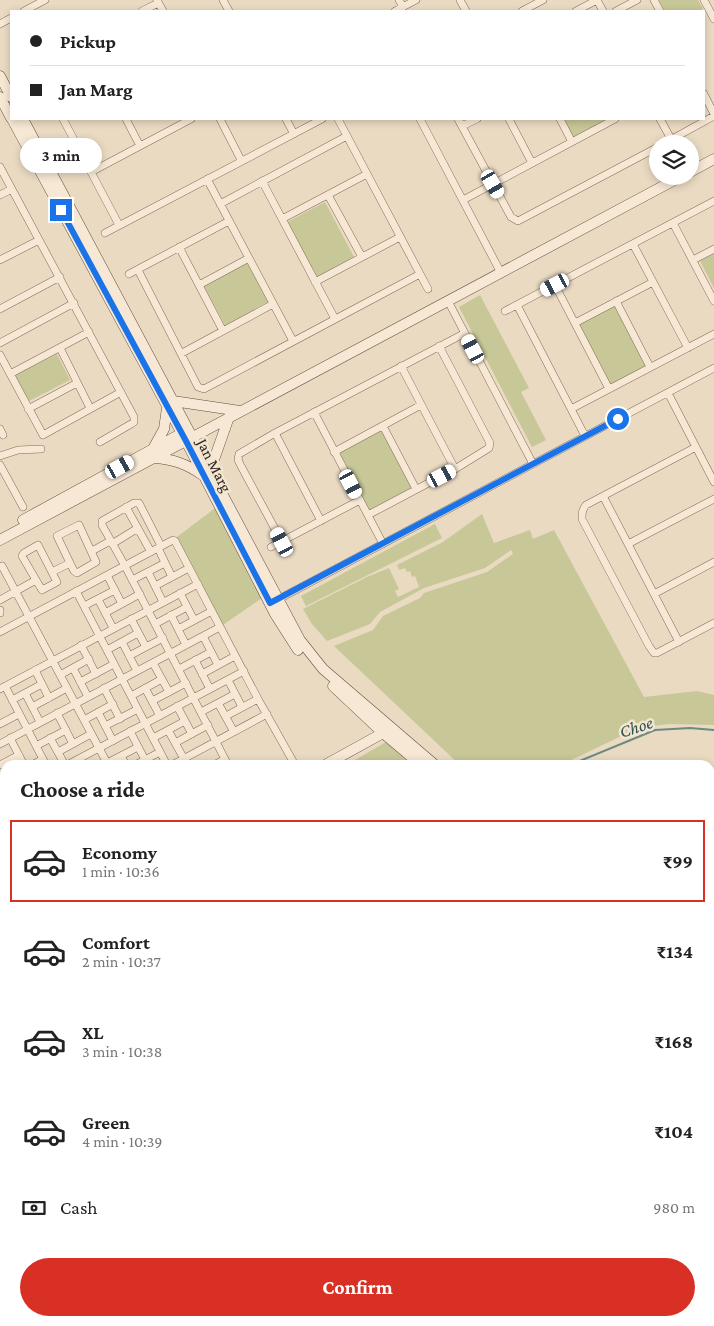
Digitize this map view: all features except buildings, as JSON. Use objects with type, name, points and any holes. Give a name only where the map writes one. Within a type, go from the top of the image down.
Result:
[{"type":"main road","points":[[0,76],[10,95]]},
{"type":"main road","points":[[0,97],[10,114]]},
{"type":"main road","points":[[13,120],[170,404]]},
{"type":"main road","points":[[0,540],[154,453],[164,429],[170,404],[24,120]]},
{"type":"main road","points":[[699,167],[714,159]]},
{"type":"main road","points":[[0,532],[187,436],[240,412],[665,185]]},
{"type":"main road","points":[[170,404],[240,412]]},
{"type":"main road","name":"Jan Marg","points":[[170,404],[300,652],[316,671],[415,760]]},
{"type":"main road","points":[[154,453],[206,473],[229,417]]},
{"type":"main road","name":"Jan Marg","points":[[274,601],[283,610],[287,626],[324,669],[429,760]]},
{"type":"main road","points":[[334,760],[383,733]]},
{"type":"street","points":[[26,10],[45,0]]},
{"type":"street","points":[[401,4],[416,0]]},
{"type":"street","points":[[528,3],[543,0]]},
{"type":"street","points":[[578,10],[597,0]]},
{"type":"street","points":[[618,10],[637,0]]},
{"type":"street","points":[[704,0],[714,19]]},
{"type":"street","points":[[144,10],[157,1]]},
{"type":"street","points":[[680,135],[714,115],[705,96]]},
{"type":"street","points":[[64,120],[119,225]]},
{"type":"street","points":[[127,120],[140,146]]},
{"type":"street","points":[[91,172],[189,120]]},
{"type":"street","points":[[221,120],[241,160]]},
{"type":"street","points":[[287,120],[294,134]]},
{"type":"street","points":[[105,233],[320,120]]},
{"type":"street","points":[[339,120],[428,289]]},
{"type":"street","points":[[421,120],[501,272]]},
{"type":"street","points":[[459,120],[511,217],[518,221],[649,152]]},
{"type":"street","points":[[462,126],[475,120]]},
{"type":"street","points":[[510,120],[532,163]]},
{"type":"street","points":[[561,120],[572,142]]},
{"type":"street","points":[[463,200],[610,120]]},
{"type":"street","points":[[661,120],[668,135]]},
{"type":"street","points":[[220,204],[347,136]]},
{"type":"street","points":[[0,167],[134,417],[134,422],[100,442]]},
{"type":"street","points":[[282,220],[367,174]]},
{"type":"street","points":[[207,178],[293,341]]},
{"type":"street","points":[[262,181],[335,319]]},
{"type":"street","points":[[0,195],[12,189]]},
{"type":"street","points":[[328,195],[362,257]]},
{"type":"street","points":[[505,312],[714,201]]},
{"type":"street","points":[[129,274],[229,221]]},
{"type":"street","points":[[673,223],[714,301]]},
{"type":"street","points":[[316,282],[400,237]]},
{"type":"street","points":[[0,260],[39,240]]},
{"type":"street","points":[[633,244],[688,348]]},
{"type":"street","points":[[179,248],[223,331]]},
{"type":"street","points":[[693,260],[714,249]]},
{"type":"street","points":[[199,285],[249,258]]},
{"type":"street","points":[[138,270],[198,387],[204,390],[420,274]]},
{"type":"street","points":[[0,309],[60,277]]},
{"type":"street","points":[[575,323],[653,282]]},
{"type":"street","points":[[555,285],[609,389]]},
{"type":"street","points":[[448,301],[533,464]]},
{"type":"street","points":[[616,301],[650,368]]},
{"type":"street","points":[[0,343],[74,303]]},
{"type":"street","points":[[182,353],[273,304]]},
{"type":"street","points":[[517,305],[585,436]]},
{"type":"street","points":[[10,374],[89,332]]},
{"type":"street","points":[[282,542],[238,460],[239,454],[314,412],[465,333]]},
{"type":"street","points":[[571,409],[714,334]]},
{"type":"street","points":[[368,515],[455,469],[489,448],[490,443],[439,346]]},
{"type":"street","points":[[60,348],[90,408]]},
{"type":"street","points":[[0,355],[43,435],[121,392]]},
{"type":"street","points":[[401,366],[455,469]]},
{"type":"street","points":[[274,601],[714,368]]},
{"type":"street","points":[[28,409],[78,383]]},
{"type":"street","points":[[668,393],[714,482]]},
{"type":"street","points":[[334,452],[421,405]]},
{"type":"street","points":[[314,412],[382,544]]},
{"type":"street","points":[[383,426],[416,489]]},
{"type":"street","points":[[275,433],[321,521]]},
{"type":"street","points":[[696,447],[586,505],[583,509],[582,519],[652,651],[657,653],[714,623]]},
{"type":"street","points":[[0,456],[18,450],[41,449]]},
{"type":"street","points":[[0,465],[23,507]]},
{"type":"street","points":[[603,496],[679,642]]},
{"type":"street","points":[[628,544],[714,499]]},
{"type":"street","points":[[271,547],[360,500]]},
{"type":"street","points":[[156,549],[140,504],[134,503],[102,521],[102,525],[171,653],[225,760]]},
{"type":"street","points":[[126,507],[138,528],[156,549],[172,577]]},
{"type":"street","points":[[79,526],[96,562],[77,573],[70,562],[57,539],[59,535],[79,526]]},
{"type":"street","points":[[92,551],[138,528]]},
{"type":"street","points":[[0,632],[156,549],[175,541],[292,760]]},
{"type":"street","points":[[36,545],[39,546],[57,583],[40,590],[36,580],[22,556],[36,545]]},
{"type":"street","points":[[52,572],[70,562]]},
{"type":"street","points":[[654,594],[714,562]]},
{"type":"street","points":[[132,580],[165,563]]},
{"type":"street","points":[[2,566],[105,760]]},
{"type":"street","points":[[155,586],[189,568]]},
{"type":"street","points":[[148,572],[163,602]]},
{"type":"street","points":[[107,575],[122,604]]},
{"type":"street","points":[[0,600],[36,580]]},
{"type":"street","points":[[43,760],[12,700],[2,687],[198,584]]},
{"type":"street","points":[[84,606],[115,590]]},
{"type":"street","points":[[76,592],[165,760]]},
{"type":"street","points":[[180,593],[194,620]]},
{"type":"street","points":[[105,613],[140,594]]},
{"type":"street","points":[[98,599],[113,628]]},
{"type":"street","points":[[155,624],[187,607]]},
{"type":"street","points":[[178,629],[212,611]]},
{"type":"street","points":[[171,616],[186,645]]},
{"type":"street","points":[[131,619],[146,647]]},
{"type":"street","points":[[0,744],[220,627]]},
{"type":"street","points":[[107,650],[138,633]]},
{"type":"street","points":[[203,636],[218,665]]},
{"type":"street","points":[[129,656],[163,638]]},
{"type":"street","points":[[122,642],[137,671]]},
{"type":"street","points":[[82,645],[96,674]]},
{"type":"street","points":[[179,669],[211,652]]},
{"type":"street","points":[[202,674],[235,656]]},
{"type":"street","points":[[60,675],[89,659]]},
{"type":"street","points":[[195,660],[210,689]]},
{"type":"street","points":[[153,662],[168,692]]},
{"type":"street","points":[[80,682],[114,664]]},
{"type":"street","points":[[73,668],[88,697]]},
{"type":"street","points":[[35,670],[49,698]]},
{"type":"street","points":[[76,760],[244,671]]},
{"type":"street","points":[[131,696],[162,679]]},
{"type":"street","points":[[228,680],[242,707]]},
{"type":"street","points":[[152,701],[186,683]]},
{"type":"street","points":[[12,700],[42,684]]},
{"type":"street","points":[[32,707],[67,688]]},
{"type":"street","points":[[104,688],[120,719]]},
{"type":"street","points":[[145,688],[160,716]]},
{"type":"street","points":[[25,693],[40,722]]},
{"type":"street","points":[[201,712],[235,694]]},
{"type":"street","points":[[226,716],[258,699]]},
{"type":"street","points":[[218,703],[234,732]]},
{"type":"street","points":[[84,720],[113,704]]},
{"type":"street","points":[[177,706],[192,734]]},
{"type":"street","points":[[105,726],[138,709]]},
{"type":"street","points":[[98,712],[112,741]]},
{"type":"street","points":[[57,713],[73,744]]},
{"type":"street","points":[[1,722],[19,714]]},
{"type":"street","points":[[168,730],[184,759],[268,714]]},
{"type":"street","points":[[153,738],[185,721]]},
{"type":"street","points":[[175,743],[208,725]]},
{"type":"street","points":[[36,746],[66,730]]},
{"type":"street","points":[[130,731],[145,760],[160,752]]},
{"type":"street","points":[[58,752],[91,734]]},
{"type":"street","points":[[10,738],[22,760]]},
{"type":"street","points":[[50,738],[63,760]]},
{"type":"street","points":[[114,760],[138,747]]},
{"type":"street","points":[[11,760],[19,755]]},
{"type":"street","points":[[121,756],[123,760]]},
{"type":"green space","points":[[659,0],[698,0],[703,9],[700,10],[664,10]]},
{"type":"green space","points":[[564,120],[604,120],[604,121],[573,137]]},
{"type":"green space","points":[[325,202],[354,257],[317,277],[287,222]]},
{"type":"green space","points":[[714,253],[714,288],[700,261]]},
{"type":"green space","points":[[248,262],[269,301],[225,325],[204,286]]},
{"type":"green space","points":[[480,295],[529,388],[521,392],[546,440],[532,447],[459,307]]},
{"type":"green space","points":[[615,305],[646,366],[610,385],[579,323]]},
{"type":"green space","points":[[57,354],[70,380],[29,401],[15,375]]},
{"type":"green space","points":[[383,426],[416,489],[368,515],[334,452]]},
{"type":"green space","points":[[222,503],[269,593],[220,627],[173,540]]},
{"type":"green space","points":[[482,514],[494,543],[530,530],[533,539],[554,530],[644,697],[697,691],[714,695],[714,725],[669,724],[638,728],[571,760],[455,760],[334,646],[373,630],[383,616],[420,598],[424,593],[487,572],[513,554],[511,550],[485,568],[424,588],[380,612],[370,624],[327,641],[312,624],[303,609],[389,568],[399,589],[395,591],[398,597],[419,587],[415,576],[412,577],[410,571],[407,572],[405,568],[399,570],[397,565],[443,542]]},
{"type":"green space","points":[[435,524],[442,538],[306,606],[301,596]]},
{"type":"green space","points":[[386,742],[406,760],[355,760]]},
{"type":"waterway","name":"Choe","points":[[582,760],[655,730],[690,728],[714,730]]},
{"type":"route","points":[[61,210],[186,441],[270,603],[618,419]]}]
